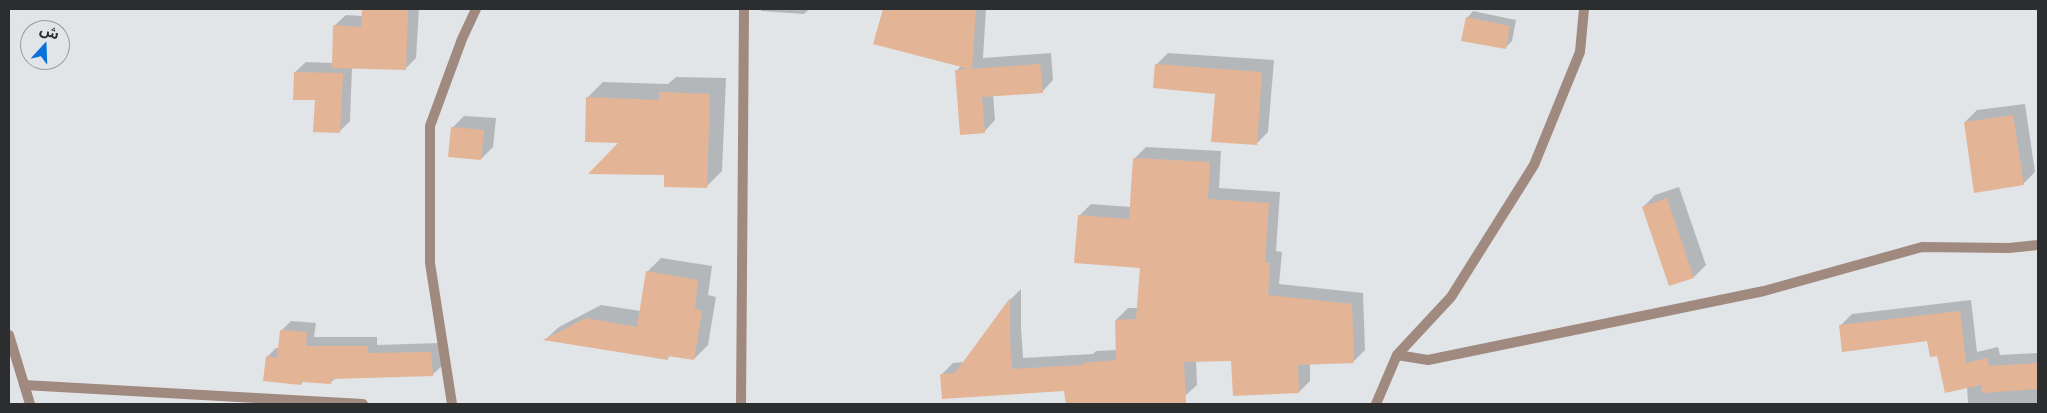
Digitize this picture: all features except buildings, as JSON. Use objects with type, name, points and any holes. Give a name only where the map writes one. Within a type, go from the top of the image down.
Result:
[{"type":"street","points":[[452,404],[430,263],[430,126],[462,39],[476,9]]},
{"type":"street","points":[[741,404],[744,9]]},
{"type":"street","points":[[1376,404],[1397,355],[1451,297],[1534,165],[1580,52],[1584,9]]},
{"type":"street","points":[[1397,355],[1428,360],[1764,291],[1922,247],[2009,248],[2038,245]]},
{"type":"street","points":[[9,335],[30,404]]},
{"type":"street","points":[[24,385],[363,404]]}]
